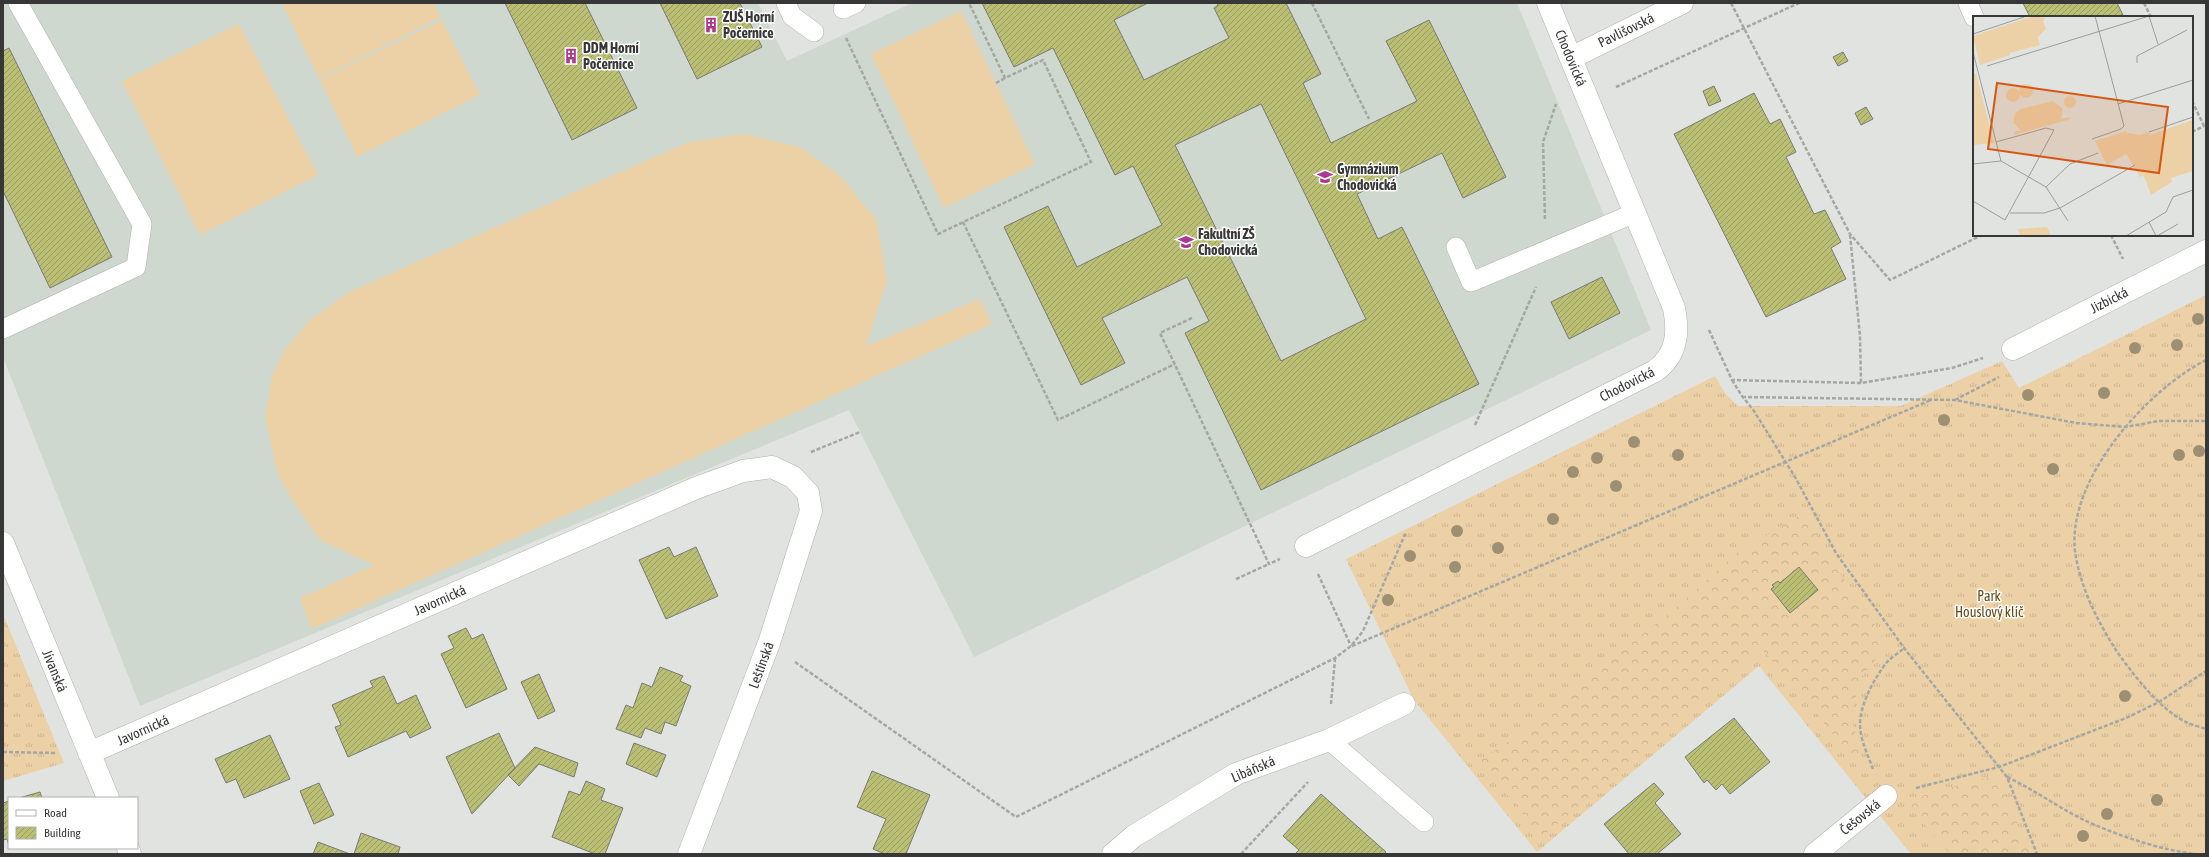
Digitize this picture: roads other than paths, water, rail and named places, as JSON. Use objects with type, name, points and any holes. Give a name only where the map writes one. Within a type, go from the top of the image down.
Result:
[{"type":"street","name":"Chodovická","points":[[1306,546],[1453,474],[1663,365],[1676,345],[1676,317],[1635,213],[1548,3]]},
{"type":"street","name":"Pavlišovská","points":[[1571,58],[1682,3]]},
{"type":"street","name":"Jizbická","points":[[2013,349],[2206,251]]},
{"type":"street","name":"Leštínská","points":[[689,854],[769,643],[811,512],[808,493],[793,477],[772,467]]},
{"type":"street","name":"Javornická","points":[[89,753],[696,488],[743,471],[772,467]]},
{"type":"street","name":"Jívanská","points":[[3,543],[108,797]]},
{"type":"street","name":"Libáňská","points":[[1113,854],[1134,836],[1236,774],[1329,740],[1404,704]]},
{"type":"street","name":"Češovská","points":[[1815,854],[1886,796]]},
{"type":"lane","points":[[3,329],[136,267],[142,224],[18,3]]},
{"type":"lane","points":[[786,3],[792,16],[814,32]]},
{"type":"lane","points":[[1968,3],[1974,16]]},
{"type":"lane","points":[[1456,247],[1471,282],[1635,213]]},
{"type":"lane","points":[[1329,740],[1424,822]]},
{"type":"place","name":"ZUŠ Horní Počernice","points":[[711,25]]},
{"type":"place","name":"DDM Horní Počernice","points":[[571,56]]},
{"type":"place","name":"Gymnázium Chodovická","points":[[1325,177]]},
{"type":"place","name":"Fakultní ZŠ Chodovická","points":[[1186,242]]},
{"type":"park label","name":"Park Houslový klíč","points":[[1989,604]]}]
